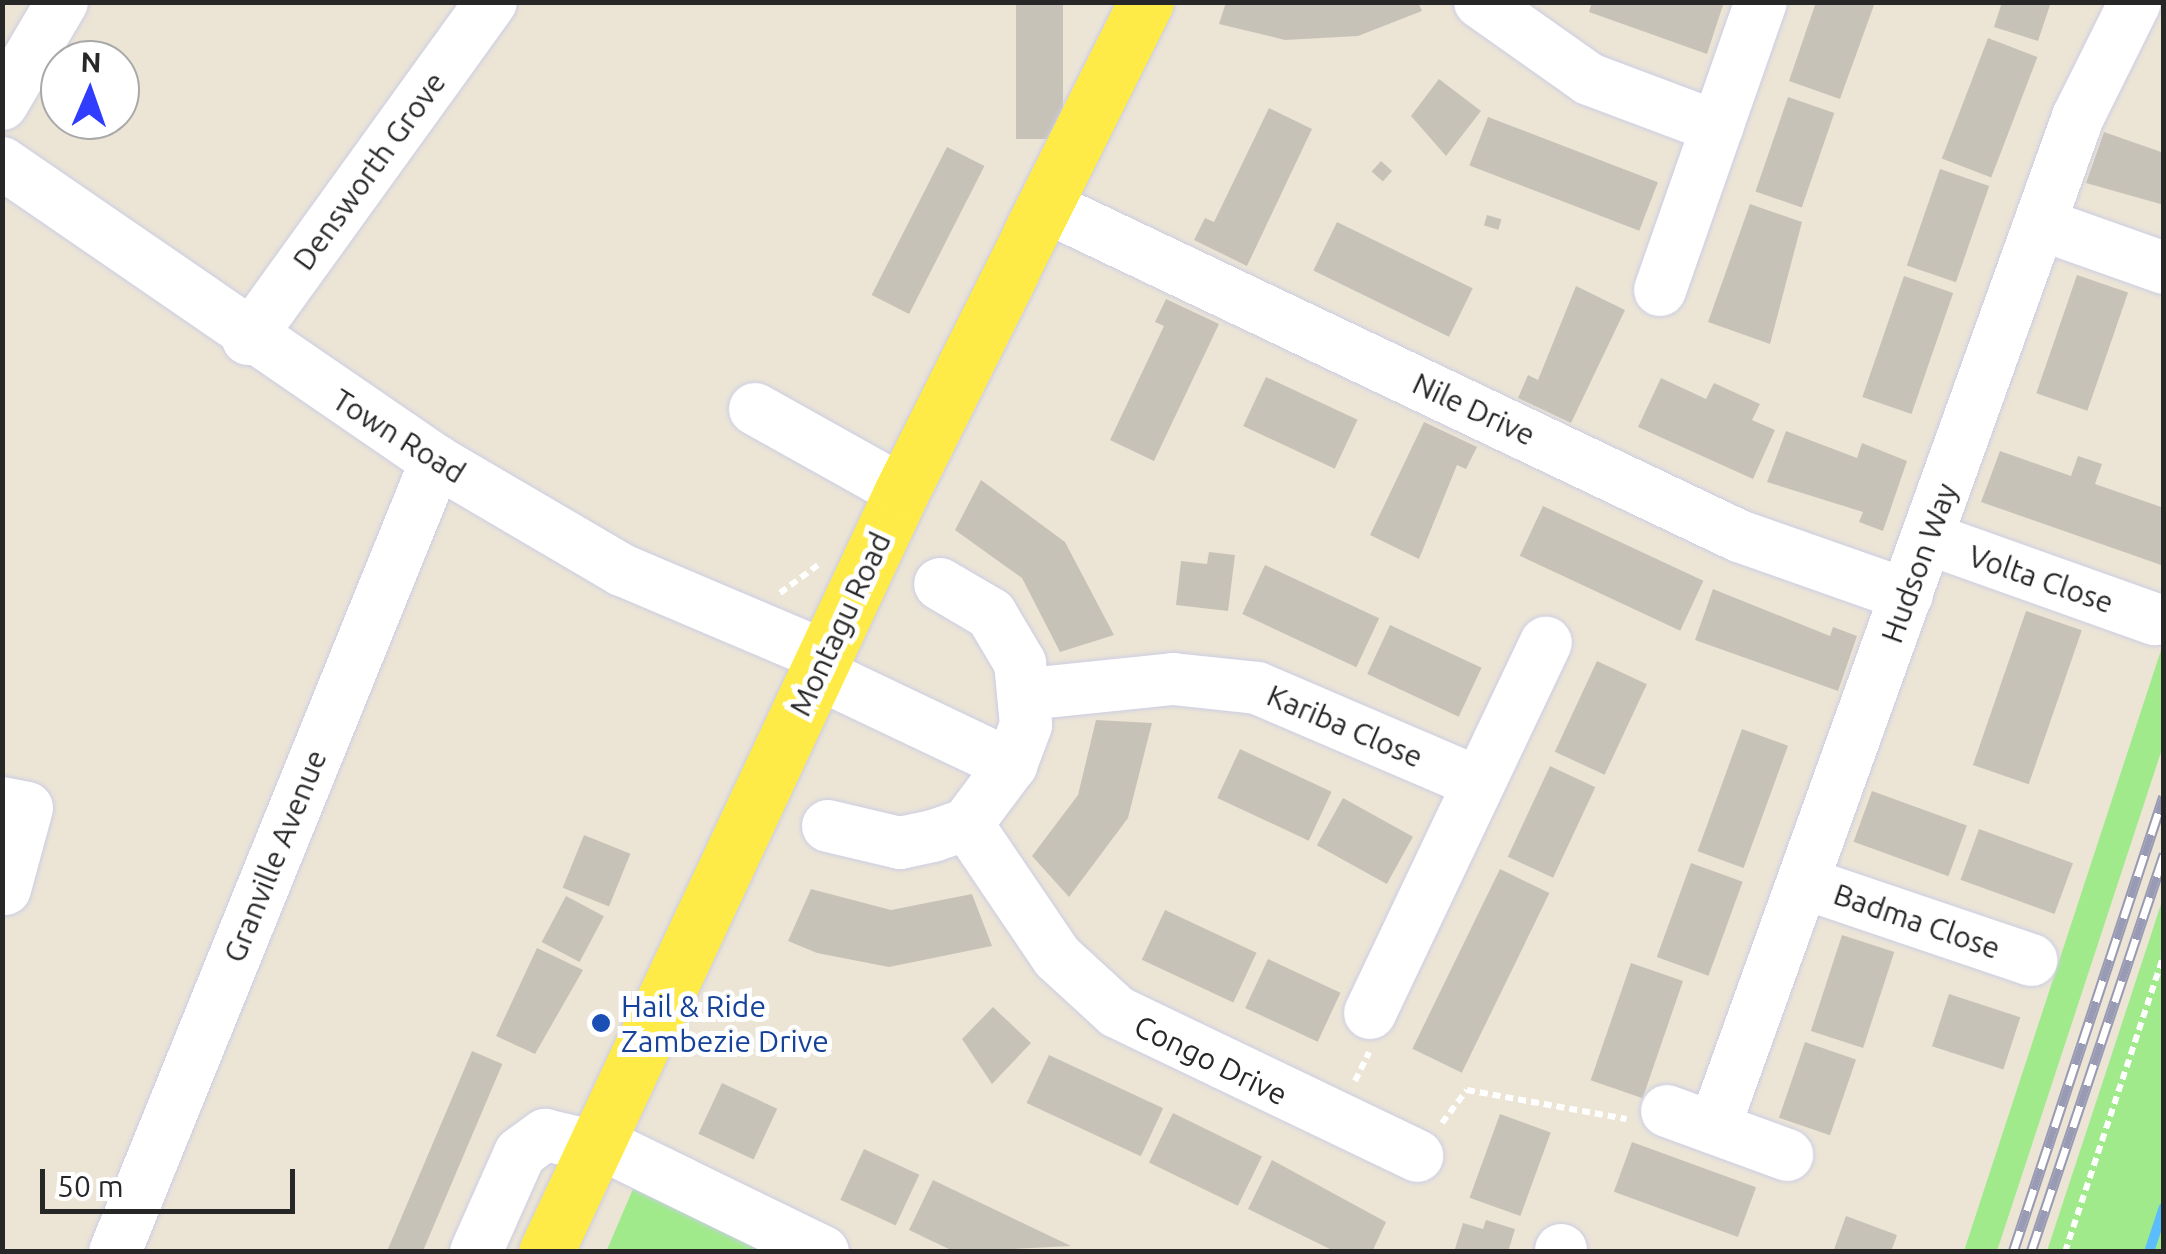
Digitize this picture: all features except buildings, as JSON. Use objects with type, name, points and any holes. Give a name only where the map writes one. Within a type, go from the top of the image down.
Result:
[{"type":"main road","name":"Montagu Road","points":[[546,1252],[591,1144],[902,491],[1047,208],[1146,2]]},
{"type":"street","points":[[2,104],[62,2]]},
{"type":"street","name":"Densworth Grove","points":[[248,339],[491,2]]},
{"type":"street","points":[[1480,2],[1589,79],[1717,127]]},
{"type":"street","points":[[1660,290],[1761,2]]},
{"type":"street","name":"Hudson Way","points":[[1691,1120],[1804,883],[2040,224],[2135,2]]},
{"type":"street","name":"Town Road","points":[[2,163],[248,339],[436,461],[622,570],[821,664],[1011,765]]},
{"type":"street","name":"Nile Drive","points":[[1047,208],[1738,536],[1907,594]]},
{"type":"street","points":[[2040,224],[2164,268]]},
{"type":"street","points":[[755,409],[902,491]]},
{"type":"street","name":"Granville Avenue","points":[[114,1252],[436,461]]},
{"type":"street","name":"Volta Close","points":[[1928,538],[2156,619]]},
{"type":"street","points":[[828,826],[900,843],[968,824],[1011,765],[1028,694],[991,614],[940,584]]},
{"type":"street","points":[[1370,1013],[1546,643]]},
{"type":"street","name":"Kariba Close","points":[[1028,694],[1173,679],[1257,688],[1479,783]]},
{"type":"street","points":[[2,804],[27,808],[5,889]]},
{"type":"street","name":"Congo Drive","points":[[968,824],[1057,957],[1117,1012],[1417,1156]]},
{"type":"street","name":"Badma Close","points":[[1804,883],[2030,960]]},
{"type":"street","points":[[1691,1120],[1787,1154]]},
{"type":"street","points":[[476,1252],[530,1141],[591,1144],[823,1252]]},
{"type":"path","points":[[772,597],[824,557]]},
{"type":"path","points":[[2065,1252],[2164,954]]},
{"type":"path","points":[[1336,1120],[1382,1025],[1370,1013]]},
{"type":"path","points":[[1417,1156],[1467,1090],[1650,1124],[1691,1120]]},
{"type":"green space","points":[[2163,644],[2163,746],[1997,1251],[1964,1251]]},
{"type":"green space","points":[[2163,898],[2163,1251],[2047,1251],[2105,1075]]},
{"type":"green space","points":[[633,1189],[765,1251],[606,1252]]},
{"type":"waterway","points":[[2149,1252],[2164,1207]]},
{"type":"railway","points":[[2013,1252],[2164,796]]},
{"type":"railway","points":[[2031,1252],[2164,854]]},
{"type":"place","name":"Hail & Ride Zambezie Drive","points":[[601,1023]]}]
